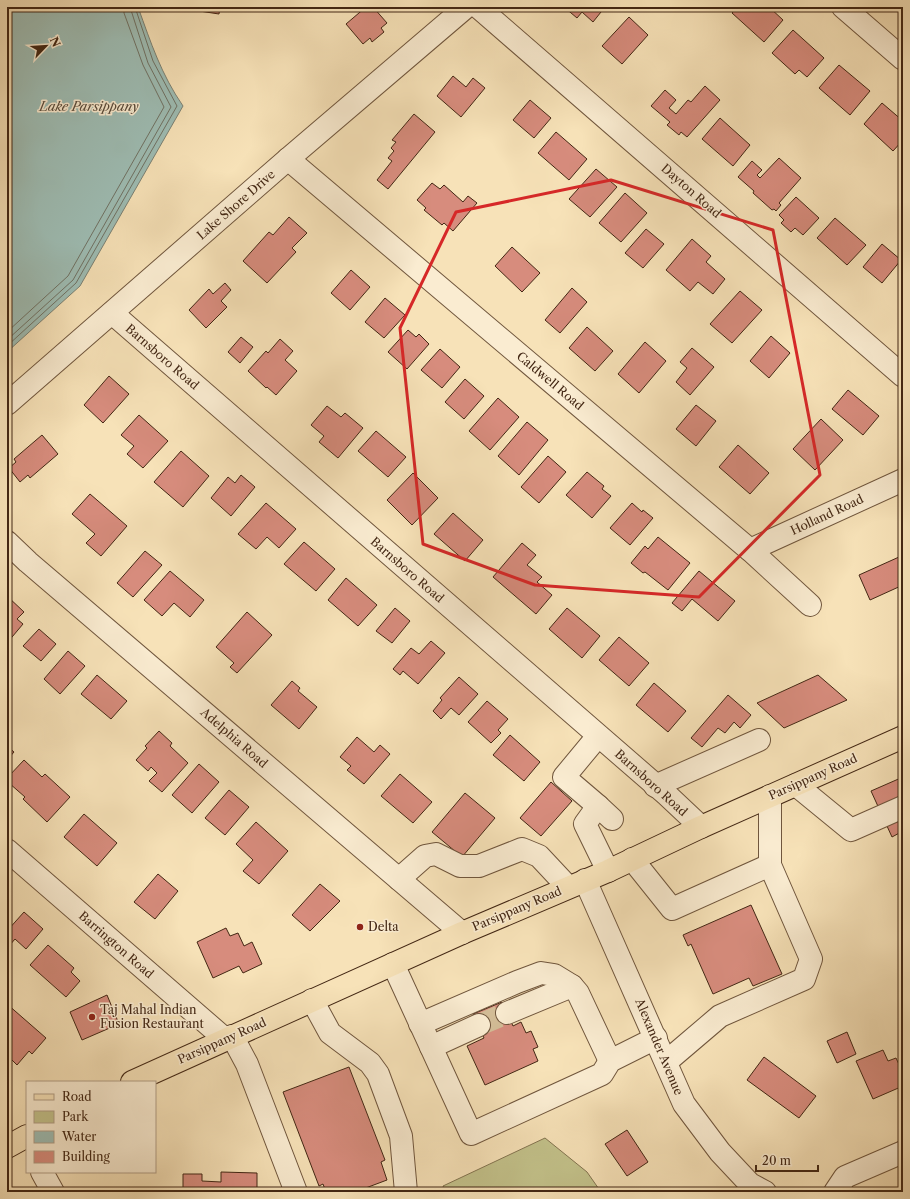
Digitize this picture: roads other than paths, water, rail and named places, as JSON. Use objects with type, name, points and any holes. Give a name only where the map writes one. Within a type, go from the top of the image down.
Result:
[{"type":"main road","name":"Parsippany Road","points":[[134,1081],[462,933],[608,871],[701,827],[903,737]]},
{"type":"street","name":"Lake Shore Drive","points":[[7,404],[466,7]]},
{"type":"street","name":"Dayton Road","points":[[478,7],[903,376]]},
{"type":"street","points":[[843,7],[903,59]]},
{"type":"street","name":"Caldwell Road","points":[[288,160],[750,550],[810,605]]},
{"type":"street","name":"Barnsboro Road","points":[[112,313],[701,827]]},
{"type":"street","name":"Holland Road","points":[[750,550],[903,480]]},
{"type":"street","name":"Adelphia Road","points":[[7,542],[34,567],[462,933]]},
{"type":"street","points":[[598,736],[564,777],[605,813],[585,824],[608,871]]},
{"type":"street","points":[[655,786],[759,740]]},
{"type":"street","points":[[796,784],[851,830],[903,807]]},
{"type":"street","points":[[666,1062],[720,1016],[804,979],[811,959],[770,865],[770,796]]},
{"type":"street","name":"Alexander Avenue","points":[[399,879],[425,856],[436,854],[460,866],[479,866],[522,849],[539,856],[577,884],[656,1038],[684,1104],[720,1152],[750,1184],[765,1192]]},
{"type":"street","name":"Barrington Road","points":[[7,850],[228,1038]]},
{"type":"street","points":[[632,859],[672,908],[770,865]]},
{"type":"street","points":[[393,964],[471,1134],[602,1074],[610,1061],[656,1038]]},
{"type":"street","points":[[420,1024],[541,973],[554,975],[572,986],[578,993],[610,1061]]},
{"type":"street","points":[[507,1013],[572,986]]},
{"type":"street","points":[[312,1000],[330,1033],[370,1063],[378,1074],[401,1136],[401,1189]]},
{"type":"street","points":[[431,1047],[479,1025]]},
{"type":"street","points":[[228,1038],[247,1064],[296,1192]]},
{"type":"street","points":[[835,1192],[845,1178],[903,1152]]},
{"type":"street","points":[[43,1173],[53,1192]]},
{"type":"water","name":"Lake Parsippany","points":[[7,7],[138,7],[152,46],[175,94],[183,106],[80,286],[7,352]]},
{"type":"tunnel","points":[[479,1025],[507,1013]]},
{"type":"place","name":"Delta","points":[[360,927]]},
{"type":"place","name":"Taj Mahal Indian Fusion Restaurant","points":[[92,1017]]}]
